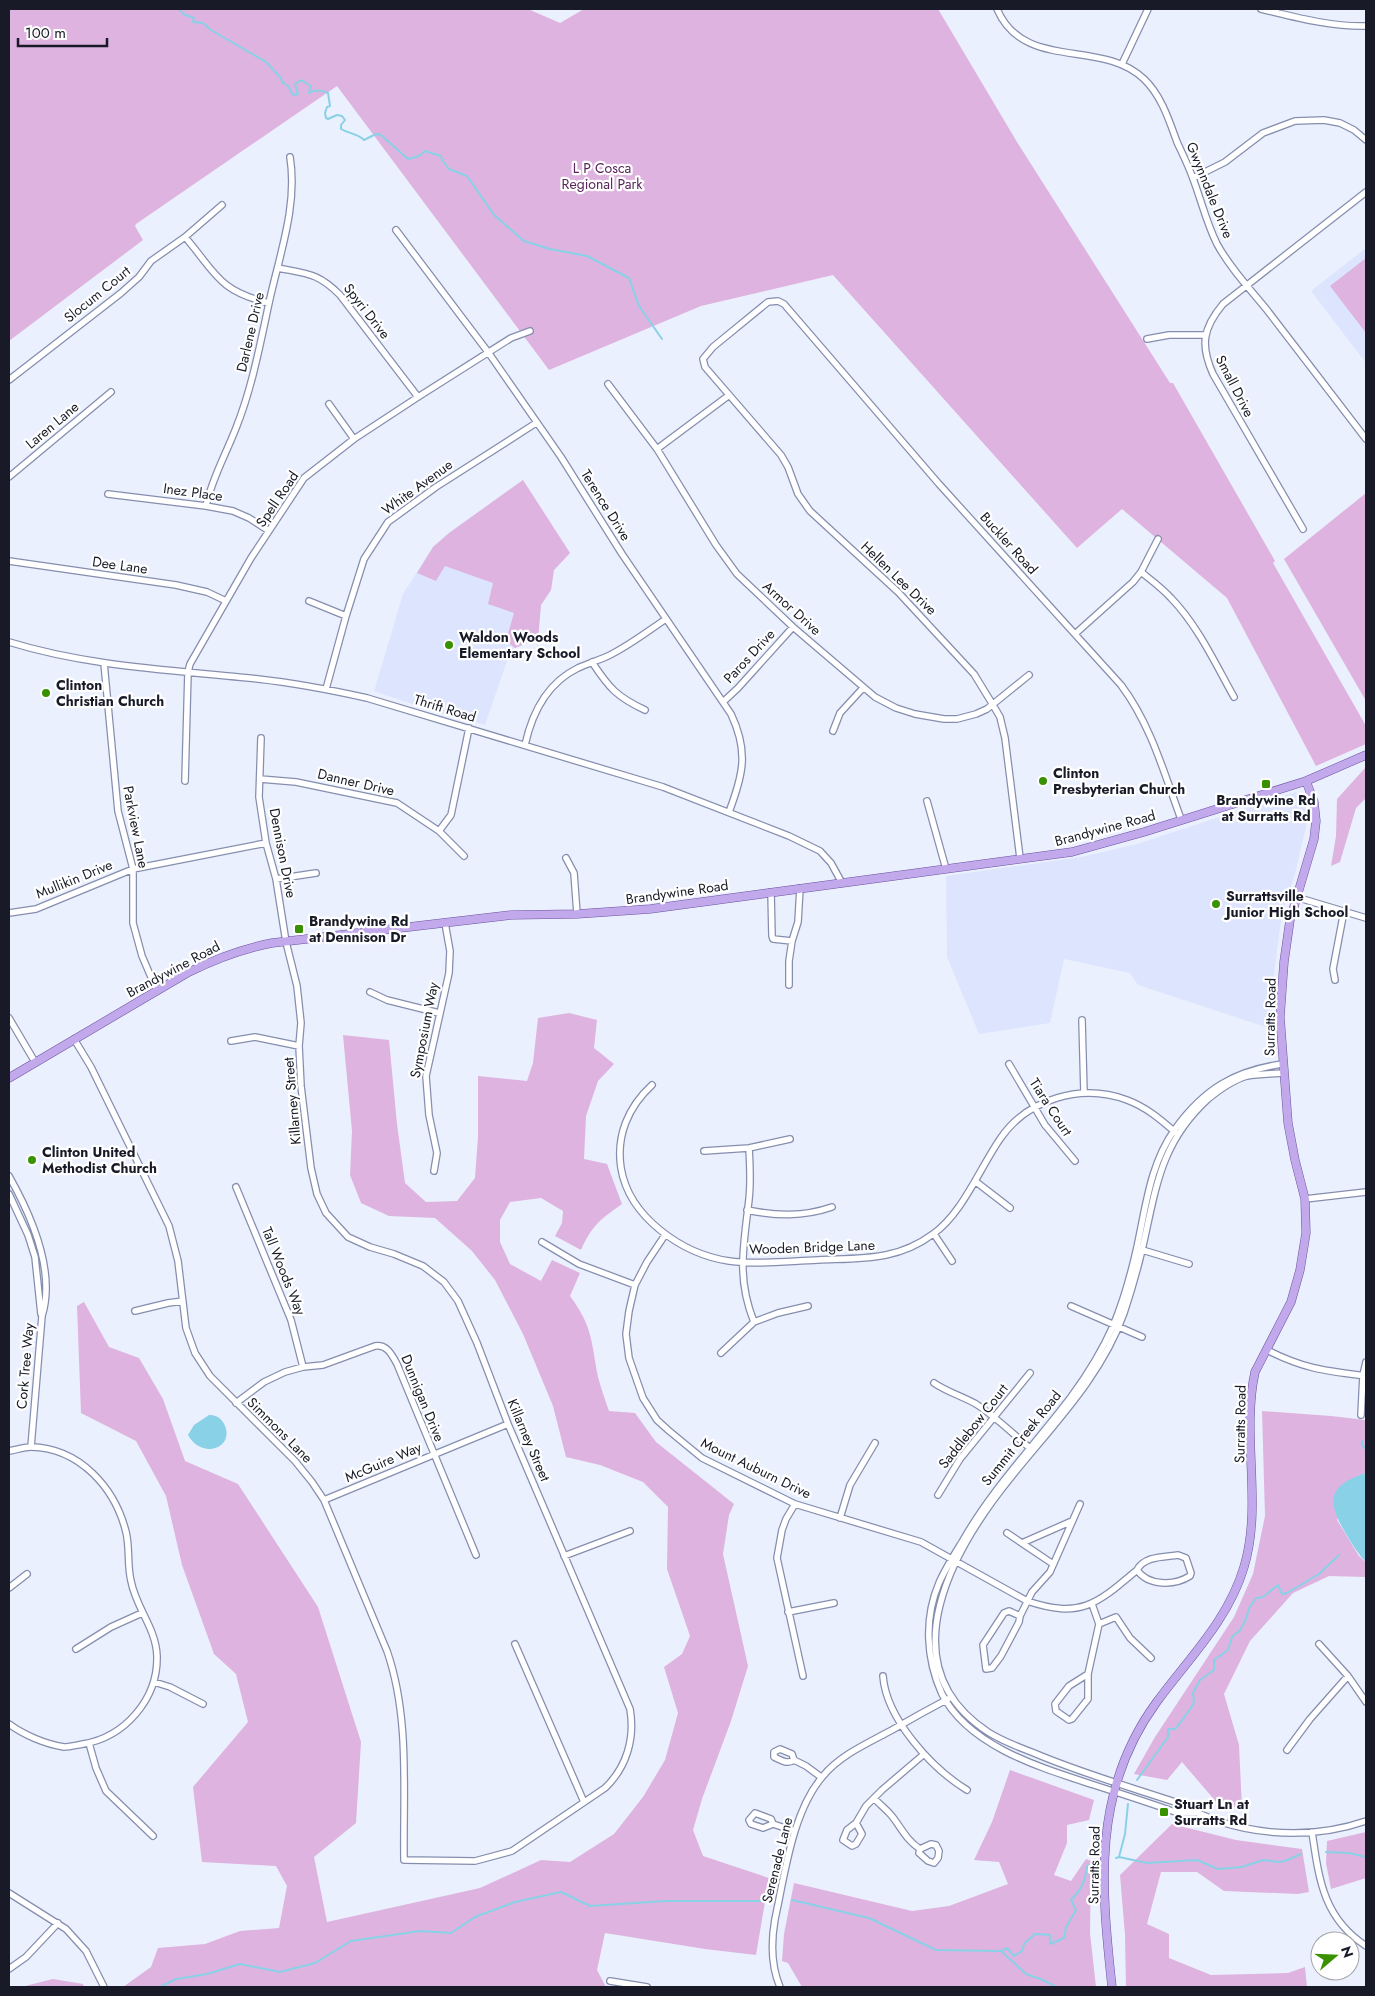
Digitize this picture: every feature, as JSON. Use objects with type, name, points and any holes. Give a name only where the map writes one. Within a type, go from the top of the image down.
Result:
[{"type":"main road","name":"Brandywine Road","points":[[9,1078],[212,960],[249,947],[445,922],[511,916],[650,909],[1088,848],[1306,781],[1366,755]]},
{"type":"main road","name":"Surratts Road","points":[[1112,1987],[1104,1874],[1106,1827],[1114,1792],[1124,1762],[1144,1721],[1211,1634],[1228,1605],[1244,1568],[1253,1505],[1251,1400],[1255,1372],[1291,1302],[1300,1270],[1306,1233],[1305,1199],[1292,1149],[1282,1064],[1280,1017],[1290,920],[1314,839],[1316,821],[1314,802],[1306,781]]},
{"type":"street","name":"Gwynndale Drive","points":[[997,9],[1001,18],[1015,34],[1033,45],[1068,54],[1106,59],[1122,64],[1144,79],[1156,96],[1170,123],[1217,243],[1232,267],[1366,439]]},
{"type":"street","points":[[1122,64],[1148,9]]},
{"type":"street","points":[[1261,9],[1304,20],[1366,26]]},
{"type":"street","points":[[1193,178],[1225,162],[1263,133],[1295,121],[1305,119],[1333,121],[1354,130],[1366,140]]},
{"type":"street","name":"Darlene Drive","points":[[206,506],[212,486],[236,428],[264,333],[290,203],[292,173],[290,157]]},
{"type":"street","points":[[1147,339],[1169,335],[1205,335],[1209,324],[1223,304],[1366,192]]},
{"type":"street","name":"Slocum Court","points":[[9,380],[121,293],[139,277],[151,261],[185,237],[222,205]]},
{"type":"street","name":"Terence Drive","points":[[396,230],[488,352],[561,457],[622,554],[723,702],[735,724],[743,756],[740,779],[729,812]]},
{"type":"street","points":[[185,237],[224,284],[247,297],[269,303]]},
{"type":"street","name":"Spyri Drive","points":[[278,268],[317,276],[332,287],[418,397]]},
{"type":"street","name":"Buckler Road","points":[[713,347],[763,305],[772,301],[784,304],[939,484],[1121,686],[1139,712],[1181,820]]},
{"type":"street","name":"Spell Road","points":[[186,781],[188,672],[192,658],[304,478],[354,439],[418,397],[511,338],[530,331]]},
{"type":"street","name":"Small Drive","points":[[1205,335],[1205,352],[1213,374],[1303,529]]},
{"type":"street","name":"Hellen Lee Drive","points":[[713,347],[706,354],[703,363],[709,374],[781,455],[788,467],[798,494],[810,511],[887,580],[944,640],[974,674],[993,705],[1000,717],[1005,738],[1020,858]]},
{"type":"street","name":"Armor Drive","points":[[608,384],[658,449],[727,561],[749,587],[863,688],[886,704],[928,717],[957,718],[976,714],[993,705],[1029,675]]},
{"type":"street","name":"Laren Lane","points":[[9,477],[111,392]]},
{"type":"street","points":[[658,449],[728,396]]},
{"type":"street","points":[[329,404],[354,439]]},
{"type":"street","name":"White Avenue","points":[[326,689],[364,559],[388,522],[436,486],[536,423]]},
{"type":"street","name":"Inez Place","points":[[108,494],[206,506],[240,514],[269,532]]},
{"type":"street","points":[[1075,634],[1133,582],[1141,572],[1158,539]]},
{"type":"street","name":"Dee Lane","points":[[9,561],[176,585],[207,592],[226,601]]},
{"type":"street","points":[[1141,572],[1160,588],[1182,611],[1210,654],[1234,697]]},
{"type":"street","points":[[309,601],[346,616]]},
{"type":"street","points":[[525,745],[532,717],[549,691],[564,676],[623,647],[666,619]]},
{"type":"street","name":"Paros Drive","points":[[723,702],[793,627]]},
{"type":"street","name":"Thrift Road","points":[[9,642],[36,650],[104,664],[259,679],[326,689],[368,698],[647,781],[729,812],[820,851],[831,863],[842,883]]},
{"type":"street","points":[[592,662],[606,683],[615,692],[646,710]]},
{"type":"street","name":"Parkview Lane","points":[[104,664],[118,811],[133,869],[132,916],[134,931],[157,991]]},
{"type":"street","points":[[833,731],[840,713],[863,688]]},
{"type":"street","points":[[439,831],[451,815],[469,728]]},
{"type":"street","name":"Dennison Drive","points":[[261,738],[259,797],[266,844],[276,879],[286,942]]},
{"type":"street","name":"Danner Drive","points":[[260,779],[296,782],[397,803],[439,831],[464,856]]},
{"type":"street","points":[[927,801],[946,869]]},
{"type":"street","name":"Mullikin Drive","points":[[9,913],[36,909],[133,869],[266,844]]},
{"type":"street","points":[[566,858],[574,873],[577,914]]},
{"type":"street","points":[[276,879],[316,873]]},
{"type":"street","points":[[789,985],[788,962],[798,922],[800,888]]},
{"type":"street","points":[[771,892],[773,940],[792,941]]},
{"type":"street","points":[[1296,897],[1366,918]]},
{"type":"street","points":[[1335,980],[1333,969],[1344,911]]},
{"type":"street","name":"Symposium Way","points":[[434,1171],[437,1153],[429,1114],[426,1076],[450,960],[445,922]]},
{"type":"street","name":"Killarney Street","points":[[286,942],[302,1023],[299,1046],[301,1086],[311,1168],[317,1194],[326,1213],[342,1231],[355,1241],[415,1262],[444,1282],[464,1313],[508,1424],[617,1676],[632,1717],[627,1756],[619,1772],[605,1788],[512,1851],[475,1860],[404,1860]]},
{"type":"street","points":[[370,992],[387,1000],[440,1013]]},
{"type":"street","points":[[9,1018],[35,1062]]},
{"type":"street","points":[[1082,1020],[1084,1093]]},
{"type":"street","points":[[231,1041],[255,1037],[299,1046]]},
{"type":"street","name":"Simmons Lane","points":[[74,1039],[95,1076],[169,1226],[178,1261],[186,1328],[195,1353],[210,1376],[295,1461],[324,1500],[394,1672],[402,1713],[404,1860]]},
{"type":"street","name":"Tiara Court","points":[[1010,1064],[1034,1108],[1050,1132],[1075,1162]]},
{"type":"street","name":"Summit Creek Road","points":[[1197,1814],[1178,1812],[1017,1758],[975,1732],[946,1700],[931,1662],[928,1632],[935,1592],[990,1504],[1031,1449],[1079,1394],[1094,1372],[1116,1325],[1139,1249],[1153,1173],[1176,1133],[1200,1100],[1222,1083],[1246,1072],[1282,1064]]},
{"type":"street","name":"Summit Creek Road","points":[[1176,1133],[1201,1106],[1224,1087],[1246,1077],[1283,1073]]},
{"type":"street","name":"Wooden Bridge Lane","points":[[652,1085],[633,1106],[625,1122],[621,1140],[620,1159],[624,1183],[633,1200],[651,1223],[665,1235],[707,1255],[727,1261],[864,1259],[882,1257],[905,1250],[934,1234],[957,1209],[1008,1128],[1020,1116],[1061,1096],[1084,1093],[1112,1095],[1127,1100],[1152,1113],[1176,1133]]},
{"type":"street","points":[[704,1151],[749,1148],[790,1139]]},
{"type":"street","points":[[749,1148],[750,1185],[742,1262],[745,1292],[754,1322]]},
{"type":"street","name":"Cork Tree Way","points":[[9,1176],[27,1210],[41,1256],[46,1303],[42,1316]]},
{"type":"street","points":[[975,1181],[1010,1208]]},
{"type":"street","name":"Tall Woods Way","points":[[236,1187],[291,1320],[303,1367]]},
{"type":"street","points":[[1305,1199],[1366,1192]]},
{"type":"street","name":"Cork Tree Way","points":[[9,1194],[28,1234],[35,1258],[42,1316],[31,1447]]},
{"type":"street","points":[[747,1210],[787,1216],[810,1213],[832,1207]]},
{"type":"street","points":[[934,1234],[952,1261]]},
{"type":"street","name":"Mount Auburn Drive","points":[[665,1235],[647,1262],[635,1285],[628,1317],[627,1339],[637,1385],[648,1407],[668,1430],[702,1458],[795,1504],[910,1538],[955,1560],[1027,1601],[1059,1608],[1092,1604]]},
{"type":"street","points":[[542,1242],[579,1264],[635,1285]]},
{"type":"street","points":[[1139,1249],[1189,1264]]},
{"type":"street","points":[[135,1311],[168,1302],[183,1301]]},
{"type":"street","points":[[721,1353],[754,1322],[778,1313],[808,1306]]},
{"type":"street","points":[[1070,1306],[1142,1337]]},
{"type":"street","name":"Dunnigan Drive","points":[[236,1403],[264,1382],[285,1372],[303,1367],[323,1365],[374,1346],[379,1345],[385,1348],[391,1352],[397,1364],[433,1455],[476,1555]]},
{"type":"street","points":[[1267,1350],[1289,1361],[1316,1369],[1365,1376]]},
{"type":"street","points":[[1361,1415],[1366,1362]]},
{"type":"street","name":"Saddlebow Court","points":[[938,1495],[960,1459],[1030,1374]]},
{"type":"street","points":[[934,1383],[946,1391],[974,1403],[995,1417],[1031,1449]]},
{"type":"street","name":"McGuire Way","points":[[324,1500],[508,1424]]},
{"type":"street","points":[[840,1518],[850,1485],[863,1460],[875,1443]]},
{"type":"street","points":[[9,1451],[31,1447],[58,1452],[77,1461],[102,1481],[121,1515],[126,1534],[130,1580],[142,1613],[152,1629],[156,1642],[157,1657],[154,1682],[149,1694],[134,1716],[122,1727],[104,1737],[89,1743],[66,1747],[36,1739],[9,1724]]},
{"type":"street","points":[[795,1504],[779,1539],[777,1558],[802,1676]]},
{"type":"street","points":[[1020,1616],[1009,1611],[1004,1613],[983,1645],[986,1669],[992,1668],[1001,1656],[1032,1592],[1047,1576],[1080,1504]]},
{"type":"street","points":[[1022,1543],[1072,1521]]},
{"type":"street","points":[[564,1556],[630,1531]]},
{"type":"street","points":[[1007,1533],[1053,1564]]},
{"type":"street","points":[[1088,1674],[1070,1686],[1055,1704],[1056,1711],[1069,1720],[1072,1719],[1088,1699],[1088,1674],[1099,1624],[1092,1604],[1106,1596],[1137,1570],[1142,1562],[1178,1555],[1186,1558],[1191,1573],[1184,1580],[1159,1582],[1143,1577],[1137,1570]]},
{"type":"street","name":"Summit Creek Road","points":[[955,1560],[937,1612],[935,1627],[938,1663],[952,1697],[969,1717],[997,1737],[1053,1761],[1178,1803],[1197,1814]]},
{"type":"street","points":[[9,1588],[27,1574]]},
{"type":"street","points":[[788,1612],[834,1602]]},
{"type":"street","points":[[76,1649],[111,1627],[142,1613]]},
{"type":"street","points":[[1099,1624],[1116,1618],[1130,1638],[1151,1658]]},
{"type":"street","points":[[515,1644],[584,1802]]},
{"type":"street","points":[[1319,1644],[1348,1676],[1366,1702]]},
{"type":"street","points":[[883,1676],[886,1694],[902,1724],[923,1755],[966,1790]]},
{"type":"street","points":[[1287,1750],[1310,1719],[1348,1676]]},
{"type":"street","points":[[154,1682],[170,1687],[203,1704]]},
{"type":"street","name":"Serenade Lane","points":[[779,1987],[773,1960],[772,1931],[794,1831],[804,1807],[821,1777],[834,1764],[852,1752],[952,1697]]},
{"type":"street","points":[[89,1743],[96,1768],[106,1791],[153,1836]]},
{"type":"street","points":[[856,1823],[866,1806],[923,1755]]},
{"type":"street","points":[[794,1760],[821,1777]]},
{"type":"street","points":[[874,1798],[892,1816],[907,1838],[920,1849]]},
{"type":"street","points":[[1197,1814],[1252,1830],[1312,1832],[1340,1828],[1366,1821]]},
{"type":"street","points":[[773,1824],[794,1831]]},
{"type":"street","points":[[1312,1832],[1318,1874],[1328,1904],[1333,1914],[1345,1928],[1366,1946]]},
{"type":"street","points":[[9,1893],[66,1929],[86,1951],[104,1987]]},
{"type":"street","points":[[9,1968],[26,1958],[58,1923]]},
{"type":"street","points":[[610,1981],[647,1987]]},
{"type":"shaded area","points":[[1366,248],[1366,363],[1311,291]]},
{"type":"shaded area","points":[[523,480],[570,553],[554,570],[551,590],[541,605],[538,639],[515,648],[508,658],[485,725],[430,710],[374,691],[403,594],[433,547],[449,533]]},
{"type":"shaded area","points":[[1296,792],[1305,802],[1308,818],[1295,874],[1282,913],[1272,989],[1272,1029],[1138,985],[1130,973],[1064,959],[1050,1023],[979,1034],[947,957],[946,876],[1081,857],[1137,844]]},
{"type":"green space","name":"L P Cosca Regional Park","points":[[9,9],[528,9],[560,23],[584,9],[938,9],[1017,142],[1170,383],[1173,383],[1275,561],[1273,563],[1366,726],[1366,744],[1316,766],[1227,598],[1122,509],[1077,548],[833,275],[701,306],[549,370],[337,86],[136,224],[135,226],[143,240],[9,341]]},
{"type":"green space","points":[[1366,258],[1366,333],[1330,286]]},
{"type":"green space","points":[[523,480],[570,553],[554,570],[551,590],[541,605],[538,639],[515,648],[506,641],[514,613],[488,604],[493,583],[445,566],[436,581],[417,573],[433,547],[449,533]]},
{"type":"green space","points":[[1366,493],[1366,701],[1284,559]]},
{"type":"green space","points":[[1366,767],[1366,798],[1356,808],[1340,862],[1331,866],[1336,836],[1337,799]]},
{"type":"green space","points":[[569,1013],[597,1020],[594,1048],[614,1064],[598,1081],[586,1116],[584,1159],[607,1164],[622,1204],[598,1223],[589,1234],[581,1250],[555,1236],[562,1223],[563,1211],[541,1198],[510,1202],[500,1220],[500,1242],[510,1264],[541,1281],[552,1260],[580,1273],[570,1296],[578,1307],[587,1326],[598,1377],[609,1411],[635,1413],[656,1442],[734,1504],[729,1515],[723,1554],[748,1666],[693,1830],[703,1856],[769,1878],[756,1955],[605,1933],[597,1970],[606,1987],[123,1987],[151,1967],[158,1948],[205,1944],[240,1931],[279,1928],[287,1886],[276,1866],[202,1862],[193,1787],[248,1722],[236,1674],[214,1654],[182,1565],[166,1496],[136,1441],[81,1413],[77,1306],[84,1302],[109,1347],[139,1358],[163,1399],[185,1461],[238,1484],[318,1607],[361,1742],[356,1823],[314,1857],[327,1922],[480,1888],[541,1860],[570,1862],[614,1834],[643,1797],[665,1760],[678,1713],[664,1667],[682,1654],[690,1636],[667,1569],[668,1507],[643,1482],[600,1465],[566,1457],[553,1406],[523,1334],[495,1280],[472,1251],[435,1218],[389,1216],[361,1203],[350,1175],[352,1131],[343,1035],[389,1040],[405,1183],[426,1202],[457,1201],[475,1178],[478,1137],[478,1076],[527,1081],[533,1063],[538,1018]]},
{"type":"green space","points":[[1262,1411],[1366,1420],[1366,1473],[1358,1476],[1337,1520],[1359,1556],[1366,1562],[1366,1577],[1329,1576],[1293,1593],[1250,1641],[1224,1694],[1239,1745],[1242,1808],[1218,1804],[1182,1762],[1167,1780],[1134,1774],[1155,1737],[1234,1617],[1253,1574],[1265,1516]]},
{"type":"green space","points":[[1010,1770],[1094,1800],[1089,1820],[1067,1825],[1067,1843],[1054,1875],[1071,1881],[1086,1859],[1091,1861],[1090,1933],[1096,1987],[802,1987],[788,1963],[782,1961],[784,1934],[794,1883],[912,1911],[949,1906],[1008,1884],[999,1862],[974,1860],[992,1822]]},
{"type":"green space","points":[[1172,1824],[1236,1840],[1302,1849],[1309,1892],[1298,1894],[1224,1891],[1197,1872],[1161,1872],[1147,1924],[1169,1934],[1169,1958],[1211,1975],[1288,1973],[1305,1967],[1307,1987],[1126,1987],[1125,1935],[1120,1875]]},
{"type":"green space","points":[[1366,1832],[1366,1878],[1331,1889],[1326,1863],[1327,1841]]},
{"type":"green space","points":[[53,1979],[83,1984],[84,1987],[21,1987]]},
{"type":"water","points":[[209,1415],[215,1416],[223,1422],[226,1438],[216,1448],[209,1449],[194,1443],[188,1435],[194,1425]]},
{"type":"water","points":[[1366,1473],[1366,1562],[1355,1549],[1335,1512],[1334,1496],[1344,1483]]},
{"type":"waterway","points":[[179,9],[183,14],[194,18],[193,22],[203,23],[211,30],[266,62],[283,83],[288,86],[293,95],[298,94],[295,84],[301,80],[311,86],[309,93],[319,90],[328,93],[330,106],[327,107],[326,118],[337,115],[342,116],[345,120],[341,125],[341,129],[364,140],[376,134],[381,135],[408,159],[419,156],[425,151],[441,156],[449,169],[467,176],[494,215],[524,241],[550,249],[587,256],[629,278],[639,306],[662,339]]},
{"type":"waterway","points":[[1362,1441],[1362,1445],[1366,1449]]},
{"type":"waterway","points":[[1137,1780],[1168,1737],[1168,1729],[1175,1729],[1191,1707],[1194,1702],[1193,1693],[1200,1680],[1214,1670],[1214,1660],[1228,1650],[1232,1637],[1240,1630],[1249,1608],[1256,1598],[1263,1597],[1278,1585],[1282,1594],[1287,1593],[1319,1574],[1339,1555]]},
{"type":"waterway","points":[[1119,1857],[1125,1834],[1128,1804]]},
{"type":"waterway","points":[[1326,1852],[1349,1853],[1366,1857]]},
{"type":"waterway","points":[[1116,1858],[1147,1863],[1197,1860],[1218,1869],[1242,1867],[1263,1860],[1285,1861],[1301,1854]]},
{"type":"waterway","points":[[1001,1951],[1007,1948],[1014,1956],[1022,1951],[1024,1944],[1035,1934],[1050,1935],[1050,1944],[1064,1938],[1066,1927],[1076,1910],[1071,1900],[1078,1892],[1084,1880],[1087,1866],[1090,1865]]},
{"type":"waterway","points":[[160,1987],[176,1979],[207,1974],[240,1964],[280,1972],[315,1963],[351,1941],[420,1931],[451,1933],[475,1917],[515,1902],[561,1892],[590,1906],[665,1901],[767,1901]]},
{"type":"waterway","points":[[792,1900],[869,1918],[936,1950],[1001,1951],[1026,1974],[1056,1987]]},
{"type":"place","name":"Waldon Woods Elementary School","points":[[449,645]]},
{"type":"place","name":"Clinton Christian Church","points":[[46,693]]},
{"type":"place","name":"Clinton Presbyterian Church","points":[[1043,781]]},
{"type":"place","name":"Brandywine Rd at Surratts Rd","points":[[1266,784]]},
{"type":"place","name":"Surrattsville Junior High School","points":[[1216,904]]},
{"type":"place","name":"Brandywine Rd at Dennison Dr","points":[[299,929]]},
{"type":"place","name":"Clinton United Methodist Church","points":[[32,1160]]},
{"type":"place","name":"Stuart Ln at Surratts Rd","points":[[1164,1812]]}]
